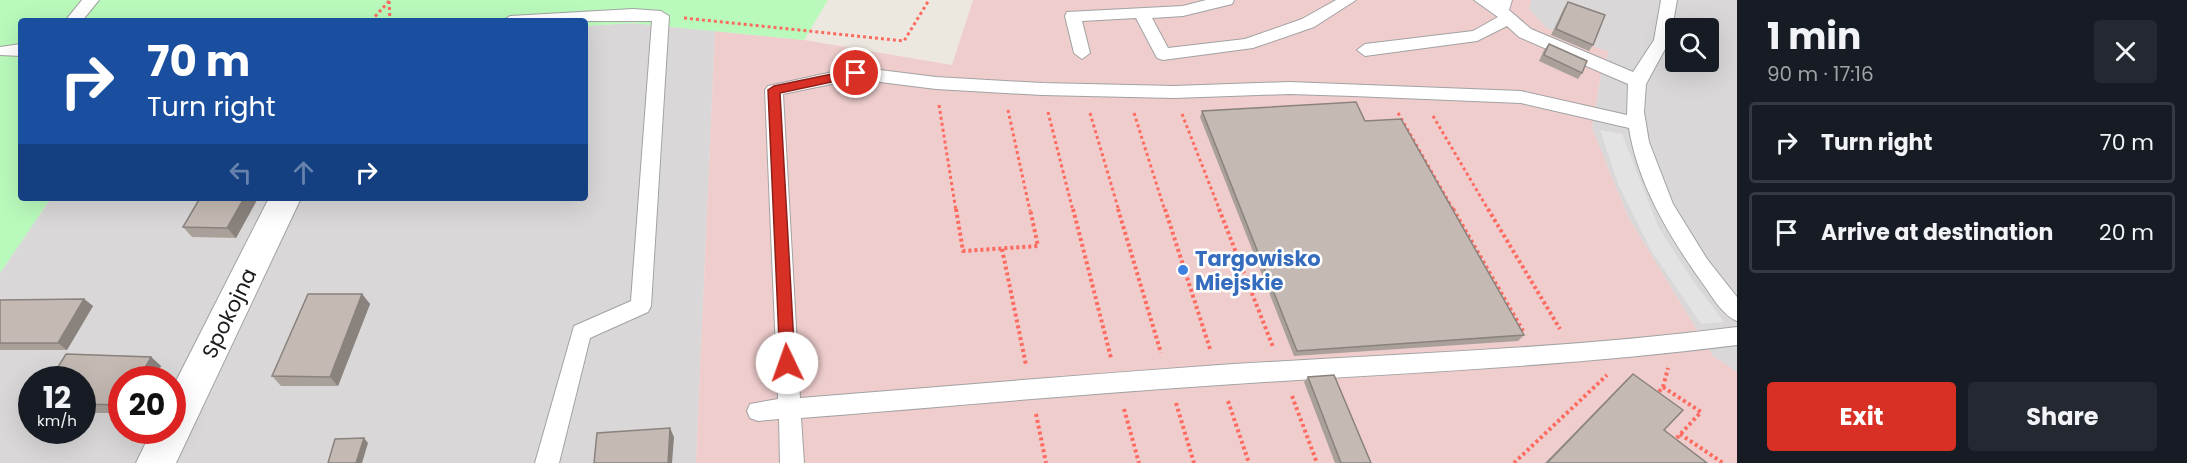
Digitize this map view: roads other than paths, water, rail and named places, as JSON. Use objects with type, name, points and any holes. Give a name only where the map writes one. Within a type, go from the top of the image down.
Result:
[{"type":"street","name":"Spokojna","points":[[186,401],[284,201]]},
{"type":"street","name":"Spokojna","points":[[156,463],[165,444]]},
{"type":"lane","points":[[76,18],[91,0]]},
{"type":"lane","points":[[1082,52],[1074,8],[1141,13],[1183,11],[1226,0]]},
{"type":"lane","points":[[1141,13],[1163,54],[1247,44],[1308,23],[1348,0]]},
{"type":"lane","points":[[1482,0],[1505,10],[1525,33],[1637,81]]},
{"type":"lane","points":[[1669,0],[1662,42],[1637,81],[1634,103],[1636,123],[1649,168],[1675,227],[1712,283],[1737,312]]},
{"type":"lane","points":[[1365,50],[1477,36],[1505,10]]},
{"type":"lane","points":[[547,463],[582,332],[641,306],[656,59],[661,16],[633,14],[563,18]]},
{"type":"lane","points":[[792,463],[774,90],[856,73],[936,83],[1127,92],[1289,88],[1385,91],[1521,97],[1636,123]]},
{"type":"lane","points":[[758,411],[1118,384],[1169,378],[1345,370],[1605,350],[1737,336]]},
{"type":"place","name":"Targowisko Miejskie","points":[[1183,270]]}]
